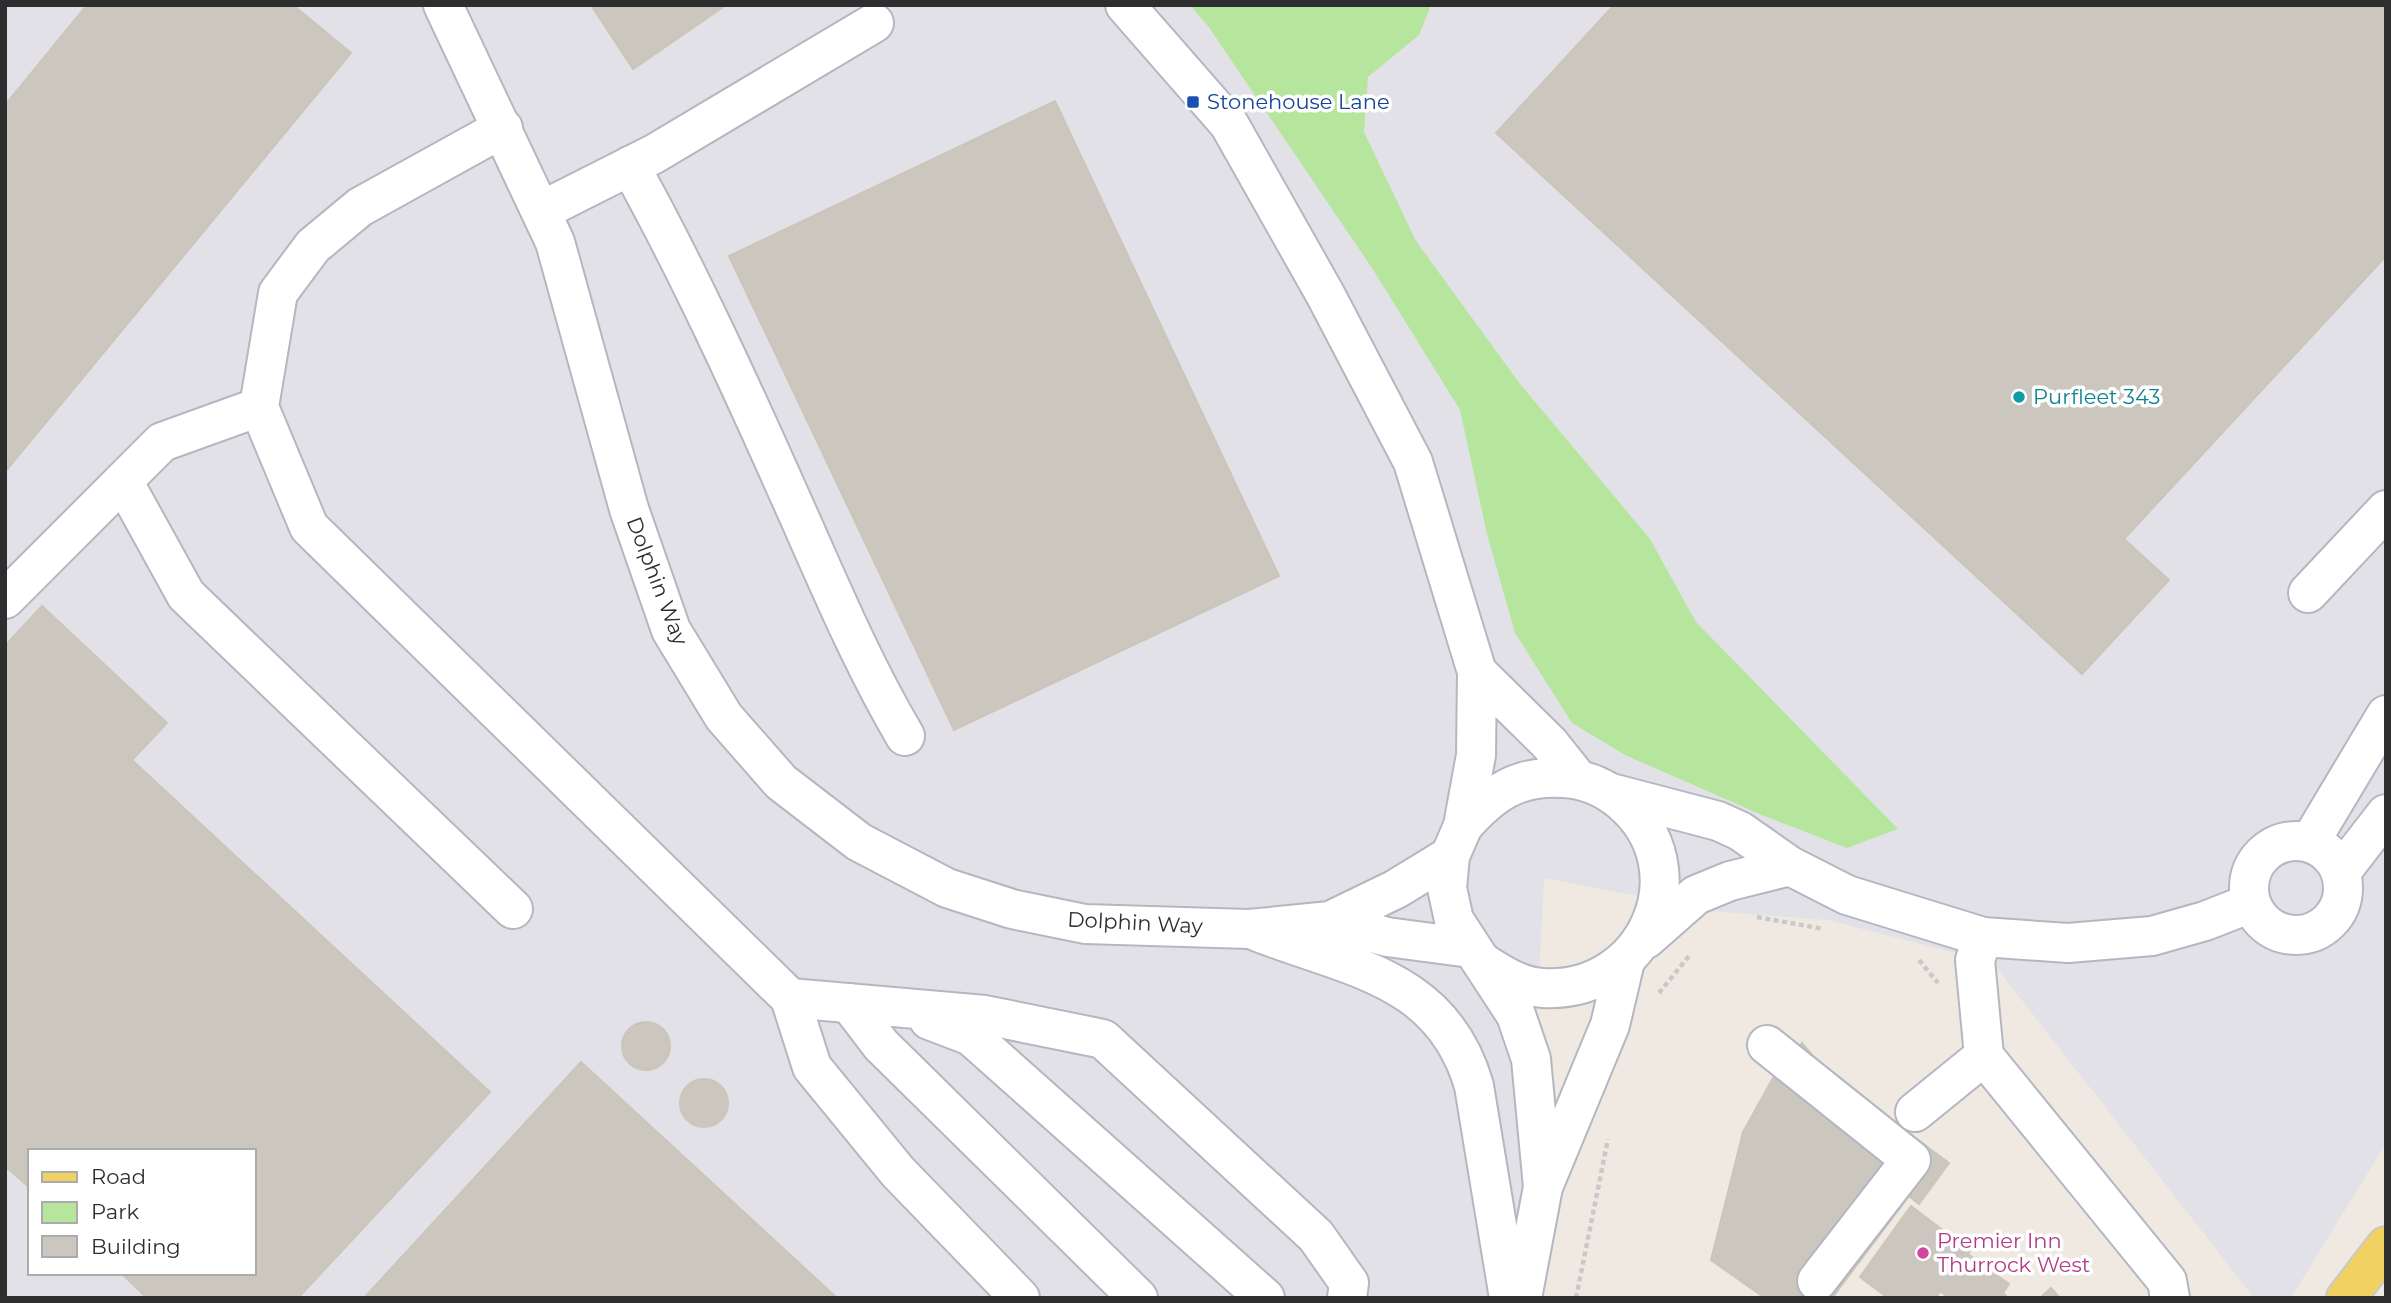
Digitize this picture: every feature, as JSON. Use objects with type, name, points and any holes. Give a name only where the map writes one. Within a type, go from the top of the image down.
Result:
[{"type":"main road","points":[[2346,1298],[2386,1246]]},
{"type":"main road","points":[[2372,1298],[2386,1267]]},
{"type":"street","name":"Dolphin Way","points":[[443,5],[555,242],[629,509],[671,630],[724,717],[782,782],[859,842],[947,888],[1012,909],[1085,925],[1249,929],[1330,921],[1396,889],[1457,841]]},
{"type":"street","points":[[1125,5],[1229,124],[1325,294],[1413,462],[1477,672],[1476,755],[1457,841],[1449,899],[1454,920],[1516,1015],[1531,1059],[1543,1187]]},
{"type":"street","points":[[541,211],[630,166],[874,23]]},
{"type":"street","points":[[503,128],[360,207],[313,246],[278,293],[259,407],[309,527],[790,998],[811,1067],[898,1172],[1020,1298]]},
{"type":"street","points":[[630,166],[657,215],[763,435],[872,680],[905,736]]},
{"type":"street","points":[[5,599],[162,442],[259,407]]},
{"type":"street","points":[[123,481],[186,595],[513,909]]},
{"type":"street","points":[[2308,593],[2386,510]]},
{"type":"street","points":[[1477,672],[1594,786],[1633,811],[1649,835],[1658,862],[1660,892],[1653,919],[1632,953],[1610,1025],[1543,1187],[1522,1298]]},
{"type":"street","points":[[2310,842],[2386,715]]},
{"type":"street","points":[[1457,841],[1485,801],[1513,784],[1544,776],[1594,786],[1718,821],[1740,831],[1790,866],[1847,895],[1983,937],[2068,943],[2152,936],[2205,921],[2250,904]]},
{"type":"street","points":[[2341,872],[2386,814]]},
{"type":"street","points":[[2295,840],[2310,842],[2323,848],[2334,859],[2341,872],[2342,894],[2335,915],[2311,933],[2282,934],[2268,927],[2250,904],[2250,874],[2262,855],[2280,843],[2295,840]]},
{"type":"street","points":[[1477,956],[1510,980],[1540,988],[1560,988],[1600,978],[1696,895],[1730,881],[1790,866]]},
{"type":"street","name":"Dolphin Way","points":[[1330,921],[1387,937],[1477,956]]},
{"type":"street","points":[[1249,929],[1359,967],[1412,995],[1435,1012],[1447,1026],[1467,1062],[1474,1086],[1509,1298]]},
{"type":"street","points":[[1983,937],[1975,960],[1984,1056],[2167,1281],[2170,1298]]},
{"type":"street","points":[[790,998],[985,1015],[1103,1039],[1316,1236],[1349,1283],[1347,1298]]},
{"type":"street","points":[[849,1003],[881,1045],[1138,1298]]},
{"type":"street","points":[[895,1007],[971,1036],[1265,1298]]},
{"type":"street","points":[[1767,1045],[1911,1160],[1818,1281]]},
{"type":"street","points":[[1915,1112],[1984,1056]]},
{"type":"shaded area","points":[[5,5],[2386,5],[2386,1143],[2291,1298],[2254,1298],[1992,962],[1827,920],[1722,912],[1544,878],[1528,1198],[1514,1298],[5,1298]]},
{"type":"green space","points":[[1190,5],[1431,5],[1419,35],[1368,77],[1364,132],[1416,241],[1520,384],[1650,539],[1696,622],[1898,829],[1847,848],[1762,815],[1625,755],[1572,723],[1515,633],[1487,534],[1460,410],[1374,271],[1208,26]]},
{"type":"building","points":[[87,5],[293,5],[351,53],[5,472],[5,105]]},
{"type":"building","points":[[591,5],[726,5],[633,69]]},
{"type":"building","name":"Purfleet 343","points":[[1614,5],[2386,5],[2386,256],[2124,539],[2169,580],[2082,674],[1496,133]]},
{"type":"building","points":[[1055,101],[1279,576],[954,730],[729,256]]},
{"type":"building","points":[[42,606],[167,723],[132,760],[490,1092],[298,1298],[147,1298],[123,1275],[256,1275],[256,1149],[28,1149],[28,1186],[5,1166],[5,646]]},
{"type":"building","points":[[646,1022],[663,1029],[670,1046],[663,1063],[646,1070],[629,1063],[622,1046],[629,1029]]},
{"type":"building","points":[[1802,1043],[1826,1072],[1949,1163],[1919,1204],[1909,1196],[1832,1298],[1765,1298],[1711,1260],[1743,1132],[1773,1078]]},
{"type":"building","points":[[581,1062],[837,1298],[364,1298]]},
{"type":"building","points":[[704,1079],[721,1086],[728,1103],[721,1120],[704,1127],[687,1120],[680,1103],[687,1086]]},
{"type":"building","name":"Premier Inn Thurrock West","points":[[1911,1206],[2009,1284],[2003,1293],[2008,1298],[1949,1298],[1940,1291],[1936,1298],[1888,1298],[1860,1277]]},
{"type":"building","points":[[2051,1288],[2060,1298],[2040,1298]]},
{"type":"place","name":"Stonehouse Lane","points":[[1193,102]]},
{"type":"place","name":"Purfleet 343","points":[[2019,397]]},
{"type":"place","name":"Premier Inn Thurrock West","points":[[1923,1253]]}]
